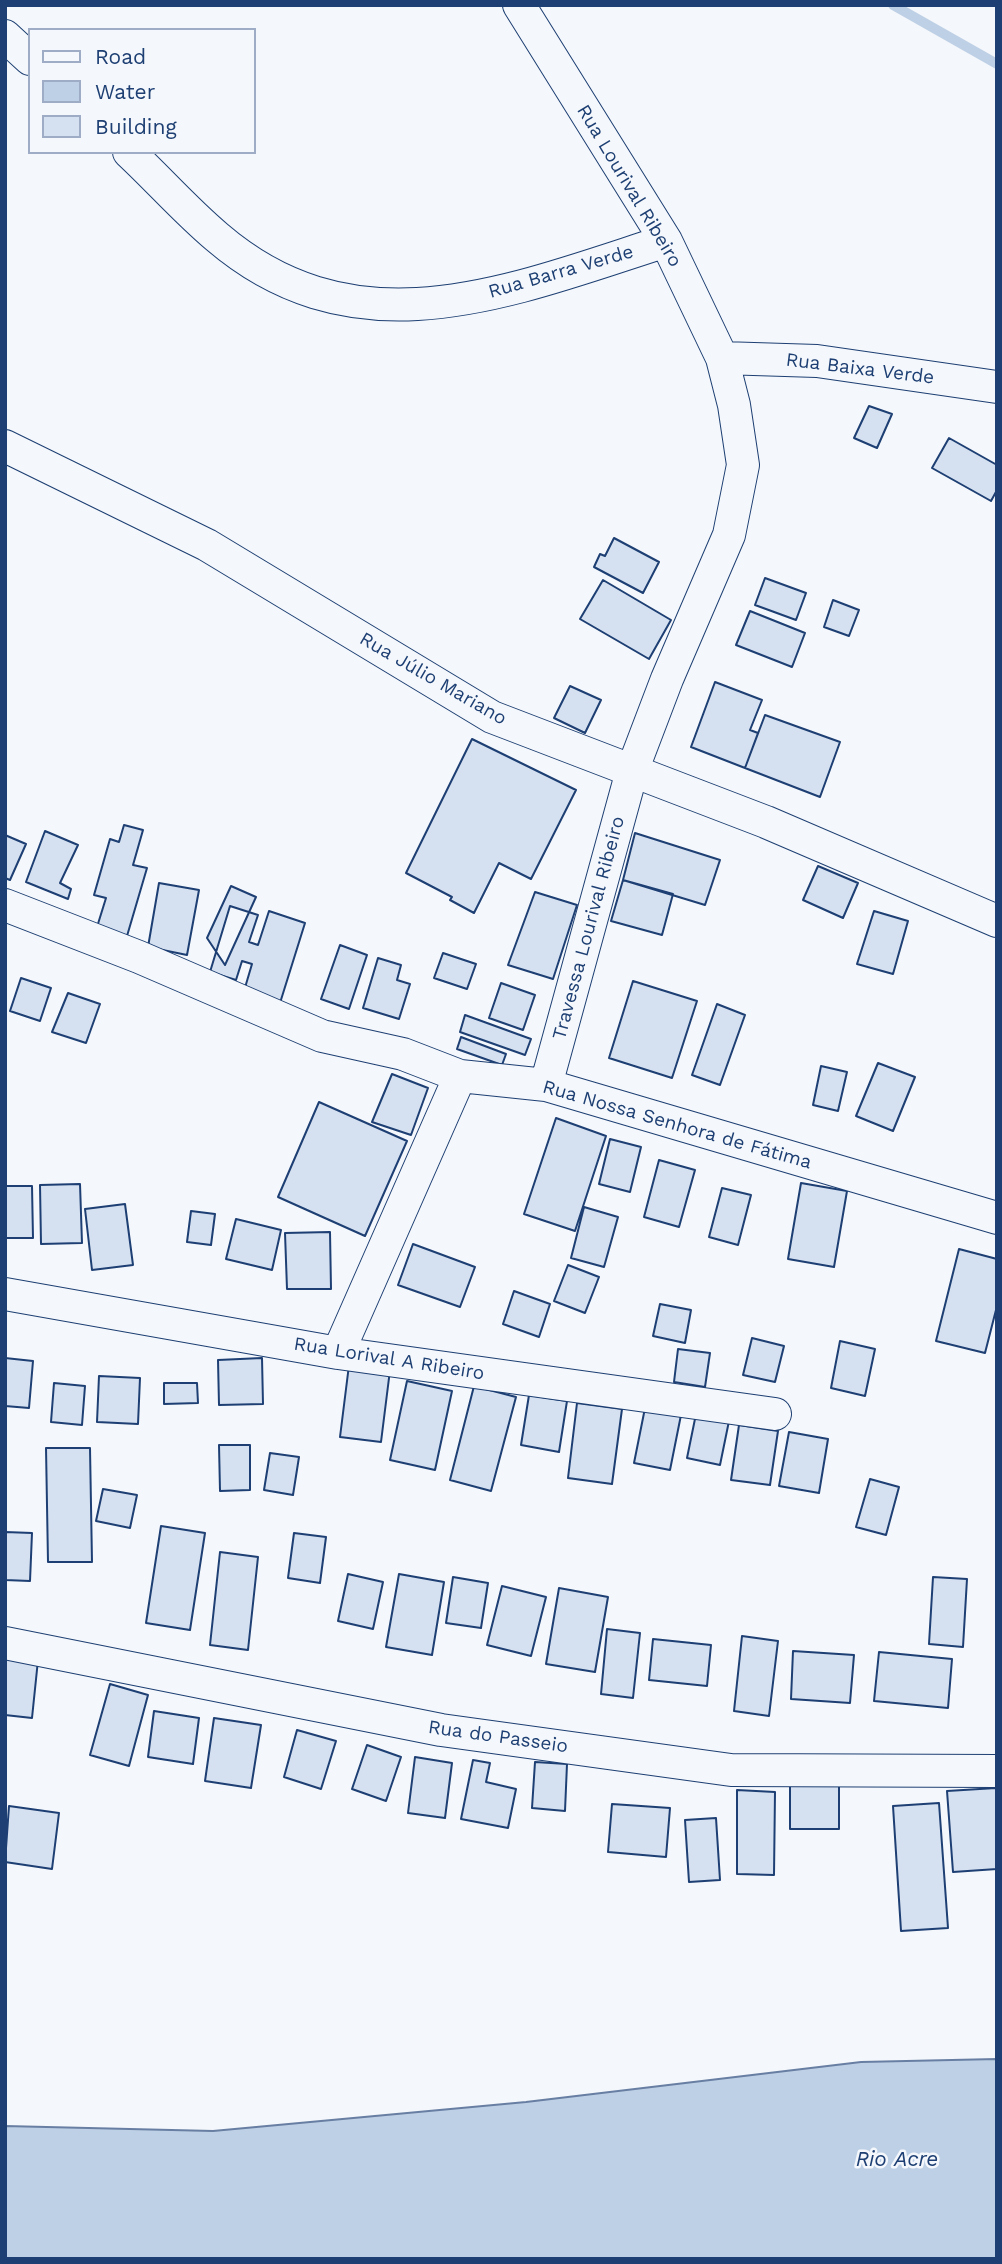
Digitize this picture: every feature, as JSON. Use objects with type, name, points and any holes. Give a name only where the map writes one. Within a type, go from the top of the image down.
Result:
[{"type":"street","name":"Rua Lourival Ribeiro","points":[[519,5],[666,241],[722,358],[734,405],[743,465],[729,535],[667,679],[632,771]]},
{"type":"street","points":[[5,36],[28,57]]},
{"type":"street","name":"Rua Barra Verde","points":[[131,154],[218,238],[263,268],[311,293],[360,304],[448,302],[513,290],[666,241]]},
{"type":"street","name":"Rua Baixa Verde","points":[[722,358],[829,363],[997,387]]},
{"type":"street","name":"Rua Júlio Mariano","points":[[5,446],[207,545],[492,717],[766,822],[997,921]]},
{"type":"street","name":"Travessa Lourival Ribeiro","points":[[547,1085],[632,771]]},
{"type":"street","name":"Rua Nossa Senhora de Fátima","points":[[5,905],[139,957],[322,1036],[403,1054],[460,1076],[547,1085],[997,1218]]},
{"type":"street","points":[[338,1353],[460,1076]]},
{"type":"street","name":"Rua Lorival A Ribeiro","points":[[5,1294],[338,1353],[775,1414]]},
{"type":"street","name":"Rua do Passeio","points":[[5,1643],[441,1730],[731,1770],[997,1771]]},
{"type":"water","name":"Rio Acre","points":[[997,2059],[997,2259],[5,2259],[5,2126],[213,2131],[526,2102],[861,2062]]},
{"type":"building","points":[[869,406],[892,414],[877,448],[854,438]]},
{"type":"building","points":[[949,438],[997,465],[997,490],[991,501],[932,468]]},
{"type":"building","points":[[614,538],[659,562],[643,593],[594,567],[600,554],[605,556]]},
{"type":"building","points":[[765,578],[806,593],[796,620],[755,605]]},
{"type":"building","points":[[603,580],[671,620],[649,659],[580,619]]},
{"type":"building","points":[[833,600],[859,610],[849,636],[824,627]]},
{"type":"building","points":[[750,611],[805,633],[792,667],[736,645]]},
{"type":"building","points":[[715,682],[762,700],[750,730],[758,733],[745,768],[691,747]]},
{"type":"building","points":[[570,686],[601,700],[585,733],[554,718]]},
{"type":"building","points":[[765,715],[840,742],[820,797],[745,768]]},
{"type":"building","points":[[472,739],[576,790],[531,879],[499,863],[474,913],[450,900],[452,897],[406,873]]},
{"type":"building","points":[[124,825],[143,830],[133,865],[147,868],[127,936],[97,927],[106,898],[94,895],[110,839],[119,842]]},
{"type":"building","points":[[45,831],[78,845],[60,883],[71,889],[68,899],[26,882]]},
{"type":"building","points":[[635,833],[720,860],[705,905],[623,880]]},
{"type":"building","points":[[5,835],[26,844],[10,880],[5,878]]},
{"type":"building","points":[[818,866],[858,883],[843,918],[803,900]]},
{"type":"building","points":[[623,880],[673,894],[662,935],[611,921]]},
{"type":"building","points":[[159,883],[199,890],[187,955],[148,947]]},
{"type":"building","points":[[231,886],[256,897],[225,965],[207,938]]},
{"type":"building","points":[[535,892],[577,905],[553,979],[508,965]]},
{"type":"building","points":[[230,906],[258,915],[249,942],[258,945],[269,911],[305,923],[280,1003],[244,991],[252,964],[242,961],[236,980],[210,972]]},
{"type":"building","points":[[874,911],[908,921],[893,974],[857,964]]},
{"type":"building","points":[[340,945],[367,955],[349,1009],[321,999]]},
{"type":"building","points":[[443,953],[476,964],[467,989],[434,978]]},
{"type":"building","points":[[378,958],[401,965],[397,980],[410,984],[399,1019],[363,1008]]},
{"type":"building","points":[[21,978],[51,988],[40,1021],[10,1011]]},
{"type":"building","points":[[633,981],[697,1001],[672,1078],[609,1058]]},
{"type":"building","points":[[501,983],[535,995],[523,1030],[489,1018]]},
{"type":"building","points":[[68,993],[100,1004],[86,1043],[52,1032]]},
{"type":"building","points":[[717,1004],[745,1015],[720,1085],[692,1075]]},
{"type":"building","points":[[465,1015],[531,1039],[525,1055],[460,1032]]},
{"type":"building","points":[[461,1037],[506,1054],[502,1065],[457,1049]]},
{"type":"building","points":[[878,1063],[915,1077],[893,1131],[856,1116]]},
{"type":"building","points":[[821,1066],[847,1072],[838,1111],[813,1105]]},
{"type":"building","points":[[392,1074],[428,1088],[411,1135],[372,1122]]},
{"type":"building","points":[[319,1102],[407,1141],[365,1236],[278,1197]]},
{"type":"building","points":[[556,1118],[606,1136],[575,1231],[524,1214]]},
{"type":"building","points":[[610,1139],[641,1147],[630,1192],[599,1184]]},
{"type":"building","points":[[659,1160],[695,1170],[679,1227],[644,1217]]},
{"type":"building","points":[[801,1183],[847,1191],[834,1267],[788,1259]]},
{"type":"building","points":[[80,1184],[82,1243],[41,1244],[40,1185]]},
{"type":"building","points":[[5,1186],[32,1186],[33,1238],[5,1238]]},
{"type":"building","points":[[722,1188],[751,1195],[738,1245],[709,1237]]},
{"type":"building","points":[[125,1204],[133,1265],[92,1270],[85,1209]]},
{"type":"building","points":[[584,1207],[618,1217],[604,1267],[571,1258]]},
{"type":"building","points":[[191,1211],[215,1214],[211,1245],[187,1242]]},
{"type":"building","points":[[236,1219],[281,1230],[272,1270],[226,1259]]},
{"type":"building","points":[[330,1232],[331,1289],[287,1289],[285,1233]]},
{"type":"building","points":[[413,1244],[475,1267],[460,1307],[398,1285]]},
{"type":"building","points":[[959,1249],[997,1259],[997,1306],[985,1353],[936,1341]]},
{"type":"building","points":[[568,1265],[599,1277],[585,1313],[554,1301]]},
{"type":"building","points":[[514,1291],[550,1304],[539,1337],[503,1324]]},
{"type":"building","points":[[660,1304],[691,1310],[685,1343],[653,1336]]},
{"type":"building","points":[[752,1338],[784,1346],[775,1382],[743,1375]]},
{"type":"building","points":[[840,1341],[875,1349],[865,1396],[831,1388]]},
{"type":"building","points":[[678,1349],[710,1353],[705,1387],[674,1382]]},
{"type":"building","points":[[5,1358],[33,1361],[29,1408],[5,1406]]},
{"type":"building","points":[[262,1358],[263,1404],[219,1405],[218,1360]]},
{"type":"building","points":[[349,1365],[390,1370],[381,1442],[340,1437]]},
{"type":"building","points":[[99,1376],[140,1378],[138,1424],[97,1422]]},
{"type":"building","points":[[407,1381],[452,1391],[435,1470],[390,1460]]},
{"type":"building","points":[[54,1383],[85,1386],[82,1425],[51,1422]]},
{"type":"building","points":[[164,1383],[197,1383],[198,1403],[164,1404]]},
{"type":"building","points":[[474,1386],[516,1397],[491,1491],[450,1480]]},
{"type":"building","points":[[529,1395],[567,1401],[559,1452],[521,1445]]},
{"type":"building","points":[[577,1403],[622,1409],[612,1484],[568,1478]]},
{"type":"building","points":[[645,1408],[681,1415],[670,1470],[634,1463]]},
{"type":"building","points":[[696,1414],[729,1421],[720,1465],[687,1458]]},
{"type":"building","points":[[739,1425],[778,1431],[770,1485],[731,1480]]},
{"type":"building","points":[[789,1432],[828,1439],[819,1493],[779,1486]]},
{"type":"building","points":[[219,1445],[250,1445],[250,1490],[220,1491]]},
{"type":"building","points":[[46,1448],[90,1448],[92,1562],[48,1562]]},
{"type":"building","points":[[270,1453],[299,1457],[293,1495],[264,1490]]},
{"type":"building","points":[[870,1479],[899,1487],[886,1535],[856,1527]]},
{"type":"building","points":[[103,1489],[137,1495],[130,1528],[96,1521]]},
{"type":"building","points":[[161,1526],[205,1533],[190,1630],[146,1623]]},
{"type":"building","points":[[5,1532],[32,1533],[30,1581],[5,1580]]},
{"type":"building","points":[[294,1533],[326,1537],[320,1583],[288,1578]]},
{"type":"building","points":[[220,1552],[258,1557],[248,1650],[210,1645]]},
{"type":"building","points":[[348,1574],[383,1582],[373,1629],[338,1621]]},
{"type":"building","points":[[399,1574],[444,1582],[432,1655],[386,1647]]},
{"type":"building","points":[[453,1577],[488,1583],[481,1628],[446,1623]]},
{"type":"building","points":[[933,1577],[967,1579],[963,1647],[929,1644]]},
{"type":"building","points":[[502,1586],[546,1597],[531,1656],[487,1645]]},
{"type":"building","points":[[559,1588],[608,1597],[595,1672],[546,1664]]},
{"type":"building","points":[[607,1629],[640,1633],[633,1698],[601,1694]]},
{"type":"building","points":[[742,1636],[778,1641],[769,1716],[734,1711]]},
{"type":"building","points":[[653,1639],[711,1645],[707,1686],[649,1680]]},
{"type":"building","points":[[793,1651],[854,1655],[850,1703],[791,1699]]},
{"type":"building","points":[[879,1652],[952,1659],[948,1708],[874,1701]]},
{"type":"building","points":[[5,1657],[38,1660],[32,1718],[5,1715]]},
{"type":"building","points":[[110,1684],[148,1695],[129,1766],[90,1755]]},
{"type":"building","points":[[154,1711],[199,1718],[193,1764],[148,1757]]},
{"type":"building","points":[[214,1718],[261,1725],[251,1788],[205,1781]]},
{"type":"building","points":[[297,1730],[336,1741],[321,1789],[284,1777]]},
{"type":"building","points":[[367,1745],[401,1757],[386,1801],[352,1789]]},
{"type":"building","points":[[415,1757],[452,1763],[445,1818],[408,1813]]},
{"type":"building","points":[[473,1760],[490,1763],[486,1782],[516,1789],[508,1828],[461,1819]]},
{"type":"building","points":[[535,1762],[567,1764],[565,1811],[532,1808]]},
{"type":"building","points":[[790,1784],[839,1784],[839,1829],[790,1829]]},
{"type":"building","points":[[996,1788],[997,1869],[953,1872],[947,1791]]},
{"type":"building","points":[[737,1790],[775,1792],[774,1875],[737,1874]]},
{"type":"building","points":[[939,1803],[948,1928],[901,1931],[893,1806]]},
{"type":"building","points":[[612,1804],[670,1808],[666,1857],[608,1852]]},
{"type":"building","points":[[9,1806],[59,1813],[52,1869],[5,1862]]},
{"type":"building","points":[[716,1818],[720,1880],[689,1882],[685,1820]]},
{"type":"waterway","points":[[893,5],[997,64]]}]
